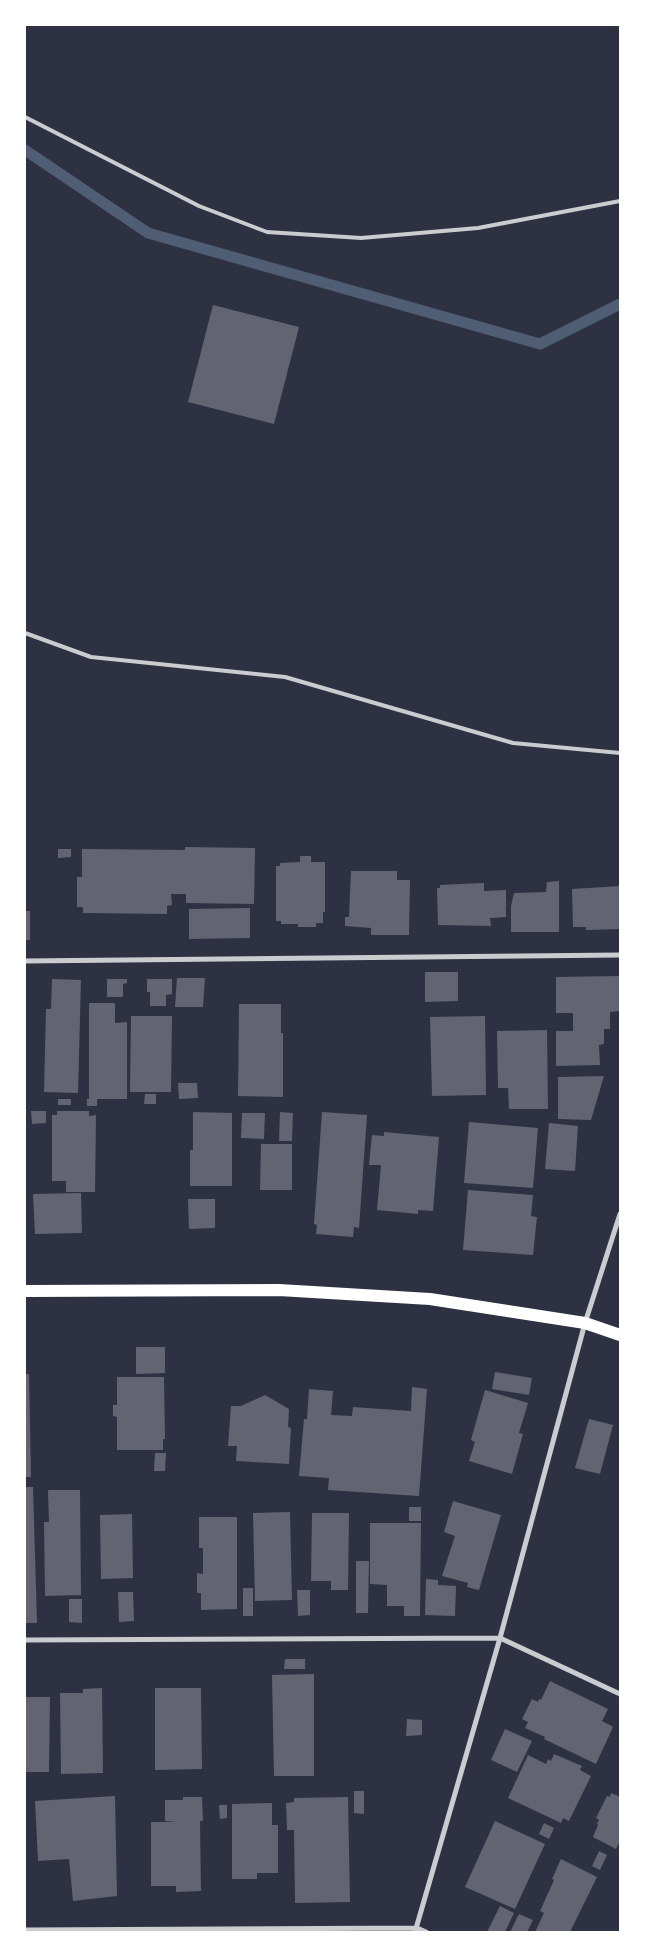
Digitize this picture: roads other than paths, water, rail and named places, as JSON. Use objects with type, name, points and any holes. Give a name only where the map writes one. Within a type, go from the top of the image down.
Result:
[{"type":"main road","points":[[25,1291],[278,1290],[430,1299],[586,1323],[620,1334]]},
{"type":"street","points":[[25,961],[620,955]]},
{"type":"street","points":[[416,1930],[500,1638],[586,1323],[620,1214]]},
{"type":"street","points":[[25,1640],[500,1638],[620,1694]]},
{"type":"street","points":[[25,1930],[416,1930],[426,1932]]},
{"type":"lane","points":[[25,117],[200,206],[267,232],[361,238],[478,228],[620,200]]},
{"type":"lane","points":[[25,633],[90,657],[285,677],[513,743],[620,753]]},
{"type":"waterway","points":[[25,150],[148,233],[540,344],[620,304]]}]
